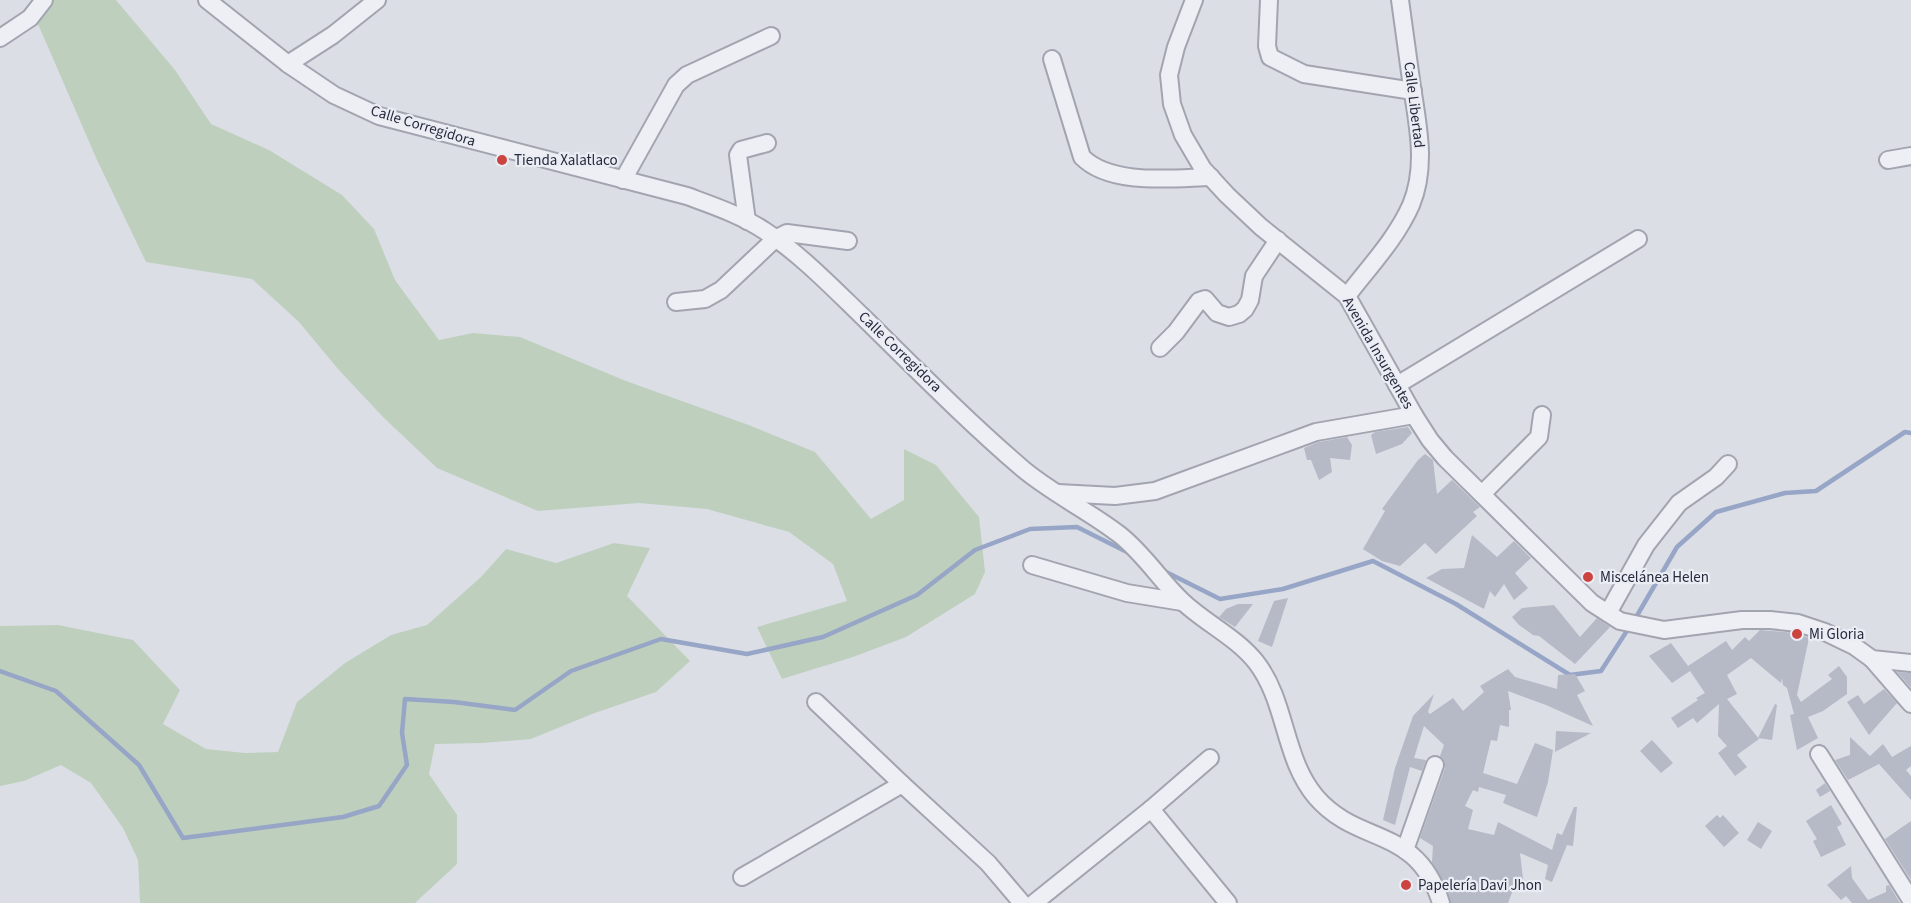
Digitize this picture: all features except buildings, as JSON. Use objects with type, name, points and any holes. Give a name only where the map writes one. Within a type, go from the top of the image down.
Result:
[{"type":"street","points":[[0,38],[30,18],[44,0]]},
{"type":"street","name":"Calle Corregidora","points":[[207,0],[288,63],[334,95],[379,116],[687,196],[729,211],[775,239],[836,291],[996,445],[1054,492],[1102,522],[1139,552],[1182,602],[1248,654],[1268,680],[1295,764],[1304,782],[1332,812],[1405,849],[1426,870],[1441,903]]},
{"type":"street","points":[[288,63],[333,35],[377,0]]},
{"type":"street","name":"Avenida Insurgentes","points":[[1194,0],[1176,47],[1169,75],[1172,104],[1183,135],[1203,169],[1227,195],[1278,240],[1347,296],[1430,440],[1445,458],[1592,603],[1614,617]]},
{"type":"street","points":[[1269,0],[1267,46],[1270,57],[1304,74],[1413,91]]},
{"type":"street","name":"Calle Libertad","points":[[1347,296],[1400,227],[1417,186],[1420,140],[1400,0]]},
{"type":"street","points":[[623,180],[676,85],[687,75],[771,36]]},
{"type":"street","points":[[1052,59],[1082,157],[1091,166],[1134,178],[1211,177]]},
{"type":"street","points":[[747,221],[738,155],[741,150],[767,143]]},
{"type":"street","points":[[1888,160],[1911,156]]},
{"type":"street","points":[[676,302],[705,298],[721,290],[775,239],[787,233],[848,241]]},
{"type":"street","points":[[1397,385],[1638,239]]},
{"type":"street","points":[[1160,348],[1176,332],[1199,301],[1205,299],[1217,313],[1229,317],[1245,309],[1250,300],[1254,276],[1278,240]]},
{"type":"street","points":[[1054,492],[1115,496],[1145,493],[1322,430],[1414,415]]},
{"type":"street","points":[[1482,494],[1539,437],[1542,415]]},
{"type":"street","points":[[1728,464],[1716,477],[1679,503],[1646,545],[1614,617],[1648,628],[1680,628],[1742,620],[1798,623],[1826,632],[1854,646],[1872,659],[1911,704]]},
{"type":"street","points":[[1032,565],[1126,593],[1182,602]]},
{"type":"street","points":[[1872,659],[1911,663]]},
{"type":"street","points":[[816,702],[988,863],[1022,903]]},
{"type":"street","points":[[1819,754],[1911,900]]},
{"type":"street","points":[[1034,903],[1151,809],[1210,758]]},
{"type":"street","points":[[1405,849],[1435,765]]},
{"type":"street","points":[[742,877],[902,784]]},
{"type":"street","points":[[1151,809],[1228,903]]},
{"type":"green space","points":[[54,0],[116,0],[175,70],[211,124],[269,150],[342,195],[374,229],[395,280],[439,340],[473,333],[520,337],[626,381],[746,424],[815,452],[871,519],[904,500],[904,449],[936,465],[979,517],[985,572],[975,594],[906,637],[853,657],[782,679],[757,627],[847,601],[833,564],[789,532],[707,509],[639,503],[538,511],[437,468],[383,417],[338,369],[299,322],[252,279],[146,262],[97,160],[38,24]]},
{"type":"green space","points":[[614,543],[650,548],[627,596],[690,661],[656,692],[592,714],[531,739],[435,744],[429,774],[457,815],[457,864],[415,903],[140,903],[138,860],[123,828],[91,783],[61,765],[24,781],[0,786],[0,626],[58,625],[133,640],[180,690],[163,724],[206,749],[245,753],[278,752],[297,702],[345,663],[391,635],[427,625],[481,577],[506,549],[556,563]]},
{"type":"waterway","points":[[1635,619],[1677,547],[1716,512],[1785,493],[1816,491],[1905,432],[1911,433]]},
{"type":"waterway","points":[[0,671],[56,691],[139,765],[183,838],[343,817],[379,806],[407,765],[402,733],[405,699],[454,702],[515,710],[571,671],[661,639],[747,654],[823,637],[917,595],[975,550],[1030,529],[1077,527],[1131,554]]},
{"type":"waterway","points":[[1162,570],[1220,599],[1283,589],[1373,561],[1456,604],[1570,675],[1601,671],[1630,626]]},
{"type":"place","name":"Tienda Xalatlaco","points":[[502,160]]},
{"type":"place","name":"Miscelánea Helen","points":[[1588,577]]},
{"type":"place","name":"Mi Gloria","points":[[1797,634]]},
{"type":"place","name":"Papelería Davi Jhon","points":[[1406,885]]}]
